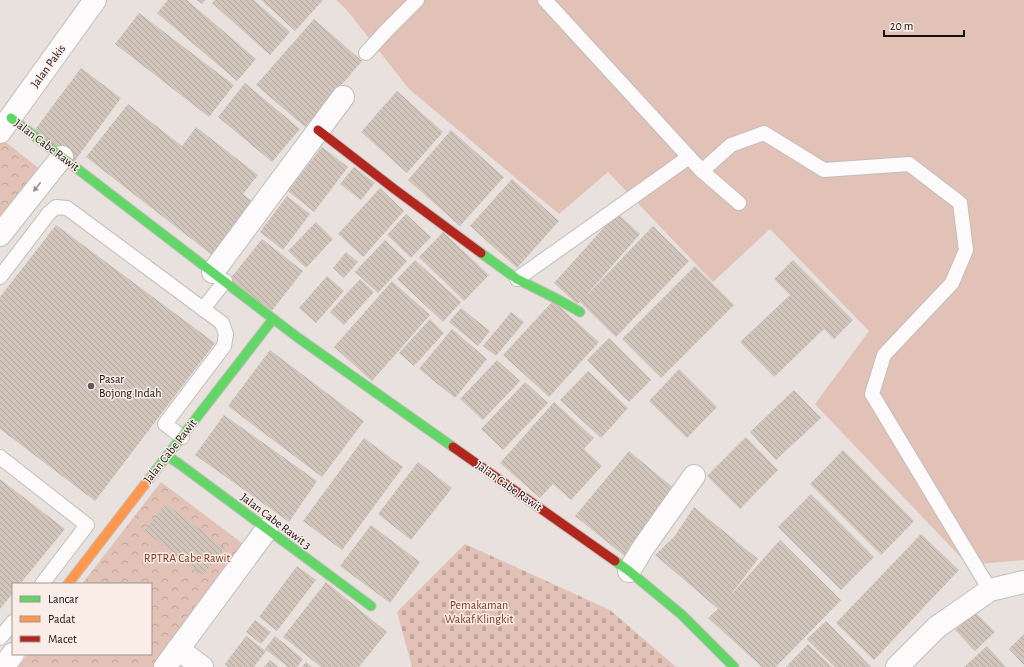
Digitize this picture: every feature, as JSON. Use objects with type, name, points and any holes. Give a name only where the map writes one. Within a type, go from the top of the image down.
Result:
[{"type":"street","name":"Jalan Pakis","points":[[5,125],[95,0]]},
{"type":"street","points":[[219,277],[342,97]]},
{"type":"street","name":"Jalan Cabe Rawit","points":[[5,125],[62,156],[297,337],[629,571],[682,615],[734,667]]},
{"type":"street","points":[[318,130],[468,244],[518,278],[580,312]]},
{"type":"street","points":[[0,235],[62,156]]},
{"type":"street","name":"Jalan Cabe Rawit","points":[[69,583],[273,319]]},
{"type":"street","name":"Jalan Cabe Rawit 3","points":[[166,456],[178,463],[371,606]]},
{"type":"street","points":[[629,571],[643,548],[694,476]]},
{"type":"street","points":[[165,667],[267,529]]},
{"type":"street","points":[[897,667],[937,627],[990,590],[1024,582]]},
{"type":"street","points":[[178,649],[202,667]]},
{"type":"street","points":[[3,667],[12,655]]},
{"type":"lane","points":[[366,53],[417,0]]},
{"type":"lane","points":[[545,0],[702,171],[739,203]]},
{"type":"lane","points":[[702,171],[731,145],[764,133],[824,170],[909,164],[960,203],[966,250],[952,283],[884,355],[872,394],[990,590]]},
{"type":"lane","points":[[518,278],[689,157]]},
{"type":"lane","points":[[0,277],[49,213],[56,207],[67,208],[222,323],[226,334],[224,346],[165,424],[182,437]]},
{"type":"lane","points":[[203,308],[219,277]]},
{"type":"lane","points":[[0,457],[87,525],[43,583]]},
{"type":"lane","points":[[0,638],[12,623]]},
{"type":"green space","points":[[336,0],[1024,0],[1024,560],[968,565],[815,404],[869,331],[770,229],[713,282],[608,172],[559,214],[409,89],[346,9]]},
{"type":"green space","points":[[3,140],[41,170],[0,222],[0,144]]},
{"type":"green space","name":"RPTRA Cabe Rawit","points":[[161,482],[250,549],[163,667],[18,667],[27,655],[152,655],[152,583],[83,583]]},
{"type":"green space","name":"Pemakaman Wakaf Klingkit","points":[[465,544],[610,610],[676,667],[412,667],[397,612]]},
{"type":"building","points":[[168,0],[187,0],[256,59],[237,81],[157,13]]},
{"type":"building","points":[[197,0],[205,0],[202,4]]},
{"type":"building","points":[[215,0],[254,0],[290,32],[270,55],[212,3]]},
{"type":"building","points":[[261,0],[323,0],[295,31]]},
{"type":"building","points":[[139,13],[234,85],[209,117],[115,44]]},
{"type":"building","points":[[314,19],[362,61],[305,127],[256,85]]},
{"type":"building","points":[[81,68],[121,98],[74,162],[34,131]]},
{"type":"building","points":[[245,83],[300,129],[272,162],[218,117]]},
{"type":"building","points":[[397,91],[443,132],[407,173],[361,132]]},
{"type":"building","points":[[128,104],[182,146],[196,127],[258,175],[243,194],[253,202],[212,255],[86,157]]},
{"type":"building","points":[[451,130],[504,177],[460,226],[408,180]]},
{"type":"building","points":[[322,147],[348,167],[314,212],[288,191]]},
{"type":"building","points":[[354,167],[375,183],[361,200],[340,184]]},
{"type":"building","points":[[512,179],[559,221],[517,268],[470,226]]},
{"type":"building","points":[[380,188],[404,211],[363,257],[338,234]]},
{"type":"building","points":[[287,196],[310,214],[283,250],[260,232]]},
{"type":"building","points":[[617,213],[640,234],[584,298],[653,226],[689,261],[616,337],[580,302],[577,304],[554,283]]},
{"type":"building","points":[[406,214],[431,237],[411,258],[387,235]]},
{"type":"building","points":[[316,222],[333,239],[306,268],[288,251]]},
{"type":"building","name":"Pasar Bojong Indah","points":[[56,225],[215,343],[95,501],[0,429],[0,297]]},
{"type":"building","points":[[443,232],[489,275],[464,301],[419,257]]},
{"type":"building","points":[[262,239],[303,271],[271,312],[230,279]]},
{"type":"building","points":[[385,240],[407,261],[378,293],[355,272]]},
{"type":"building","points":[[346,252],[358,262],[344,278],[333,268]]},
{"type":"building","points":[[415,260],[461,302],[443,322],[397,279]]},
{"type":"building","points":[[793,260],[853,320],[834,339],[824,329],[774,377],[740,342],[790,295],[774,279]]},
{"type":"building","points":[[695,266],[734,305],[661,378],[622,339]]},
{"type":"building","points":[[327,276],[344,291],[316,323],[299,308]]},
{"type":"building","points":[[360,279],[374,292],[344,325],[330,312]]},
{"type":"building","points":[[392,281],[430,315],[372,381],[334,347]]},
{"type":"building","points":[[553,301],[599,342],[549,397],[503,355]]},
{"type":"building","points":[[461,308],[490,331],[478,346],[449,322]]},
{"type":"building","points":[[511,312],[524,322],[496,356],[483,346]]},
{"type":"building","points":[[430,319],[444,333],[414,366],[399,353]]},
{"type":"building","points":[[452,329],[487,359],[455,398],[419,369]]},
{"type":"building","points":[[609,338],[651,380],[629,402],[587,360]]},
{"type":"building","points":[[270,350],[364,421],[322,477],[228,406]]},
{"type":"building","points":[[497,360],[520,381],[483,420],[460,399]]},
{"type":"building","points":[[679,369],[717,407],[687,438],[649,401]]},
{"type":"building","points":[[588,371],[628,408],[601,438],[560,400]]},
{"type":"building","points":[[525,382],[548,403],[503,450],[481,429]]},
{"type":"building","points":[[794,390],[821,418],[776,460],[750,432]]},
{"type":"building","points":[[554,402],[594,438],[584,449],[602,466],[571,500],[553,484],[540,498],[500,463]]},
{"type":"building","points":[[224,415],[317,481],[289,522],[195,455]]},
{"type":"building","points":[[746,437],[778,470],[740,509],[707,476]]},
{"type":"building","points":[[364,438],[403,467],[342,550],[303,521]]},
{"type":"building","points":[[843,450],[914,521],[881,555],[810,484]]},
{"type":"building","points":[[629,451],[681,494],[627,558],[575,516]]},
{"type":"building","points":[[418,462],[452,488],[411,540],[378,514]]},
{"type":"building","points":[[0,479],[65,529],[21,583],[12,583],[12,594],[0,609]]},
{"type":"building","points":[[811,494],[874,557],[841,590],[778,527]]},
{"type":"building","points":[[166,504],[225,548],[203,575],[144,531]]},
{"type":"building","points":[[694,507],[758,559],[729,597],[780,540],[841,600],[776,667],[762,667],[708,618],[718,609],[655,555],[674,537]]},
{"type":"building","points":[[371,525],[420,562],[390,603],[340,566]]},
{"type":"building","points":[[921,534],[959,570],[874,660],[836,623]]},
{"type":"building","points":[[297,566],[316,580],[277,631],[259,617]]},
{"type":"building","points":[[326,582],[387,632],[359,667],[321,667],[283,637]]},
{"type":"building","points":[[975,612],[995,632],[975,651],[955,630]]},
{"type":"building","points":[[255,620],[271,632],[261,644],[246,632]]},
{"type":"building","points":[[826,621],[871,667],[835,667],[807,639]]},
{"type":"building","points":[[1024,634],[1024,665],[1009,649]]},
{"type":"building","points":[[246,636],[266,651],[254,667],[228,667],[225,664]]},
{"type":"building","points":[[275,636],[303,659],[297,667],[288,667],[265,649]]},
{"type":"building","points":[[808,644],[832,667],[786,667]]},
{"type":"building","points":[[987,646],[1006,667],[964,667]]},
{"type":"building","points":[[270,660],[278,667],[264,667]]},
{"type":"building","points":[[306,662],[312,667],[302,667]]},
{"type":"traffic: fast","points":[[11,118],[297,337],[453,447]]},
{"type":"traffic: fast","points":[[481,253],[517,279],[580,312]]},
{"type":"traffic: fast","points":[[149,479],[273,319]]},
{"type":"traffic: fast","points":[[167,456],[371,606]]},
{"type":"traffic: fast","points":[[615,561],[682,615],[734,667]]},
{"type":"traffic: slow","points":[[69,583],[149,479]]},
{"type":"traffic: jam","points":[[318,130],[481,253]]},
{"type":"traffic: jam","points":[[453,447],[615,561]]},
{"type":"place","name":"Pasar Bojong Indah","points":[[91,386]]}]
